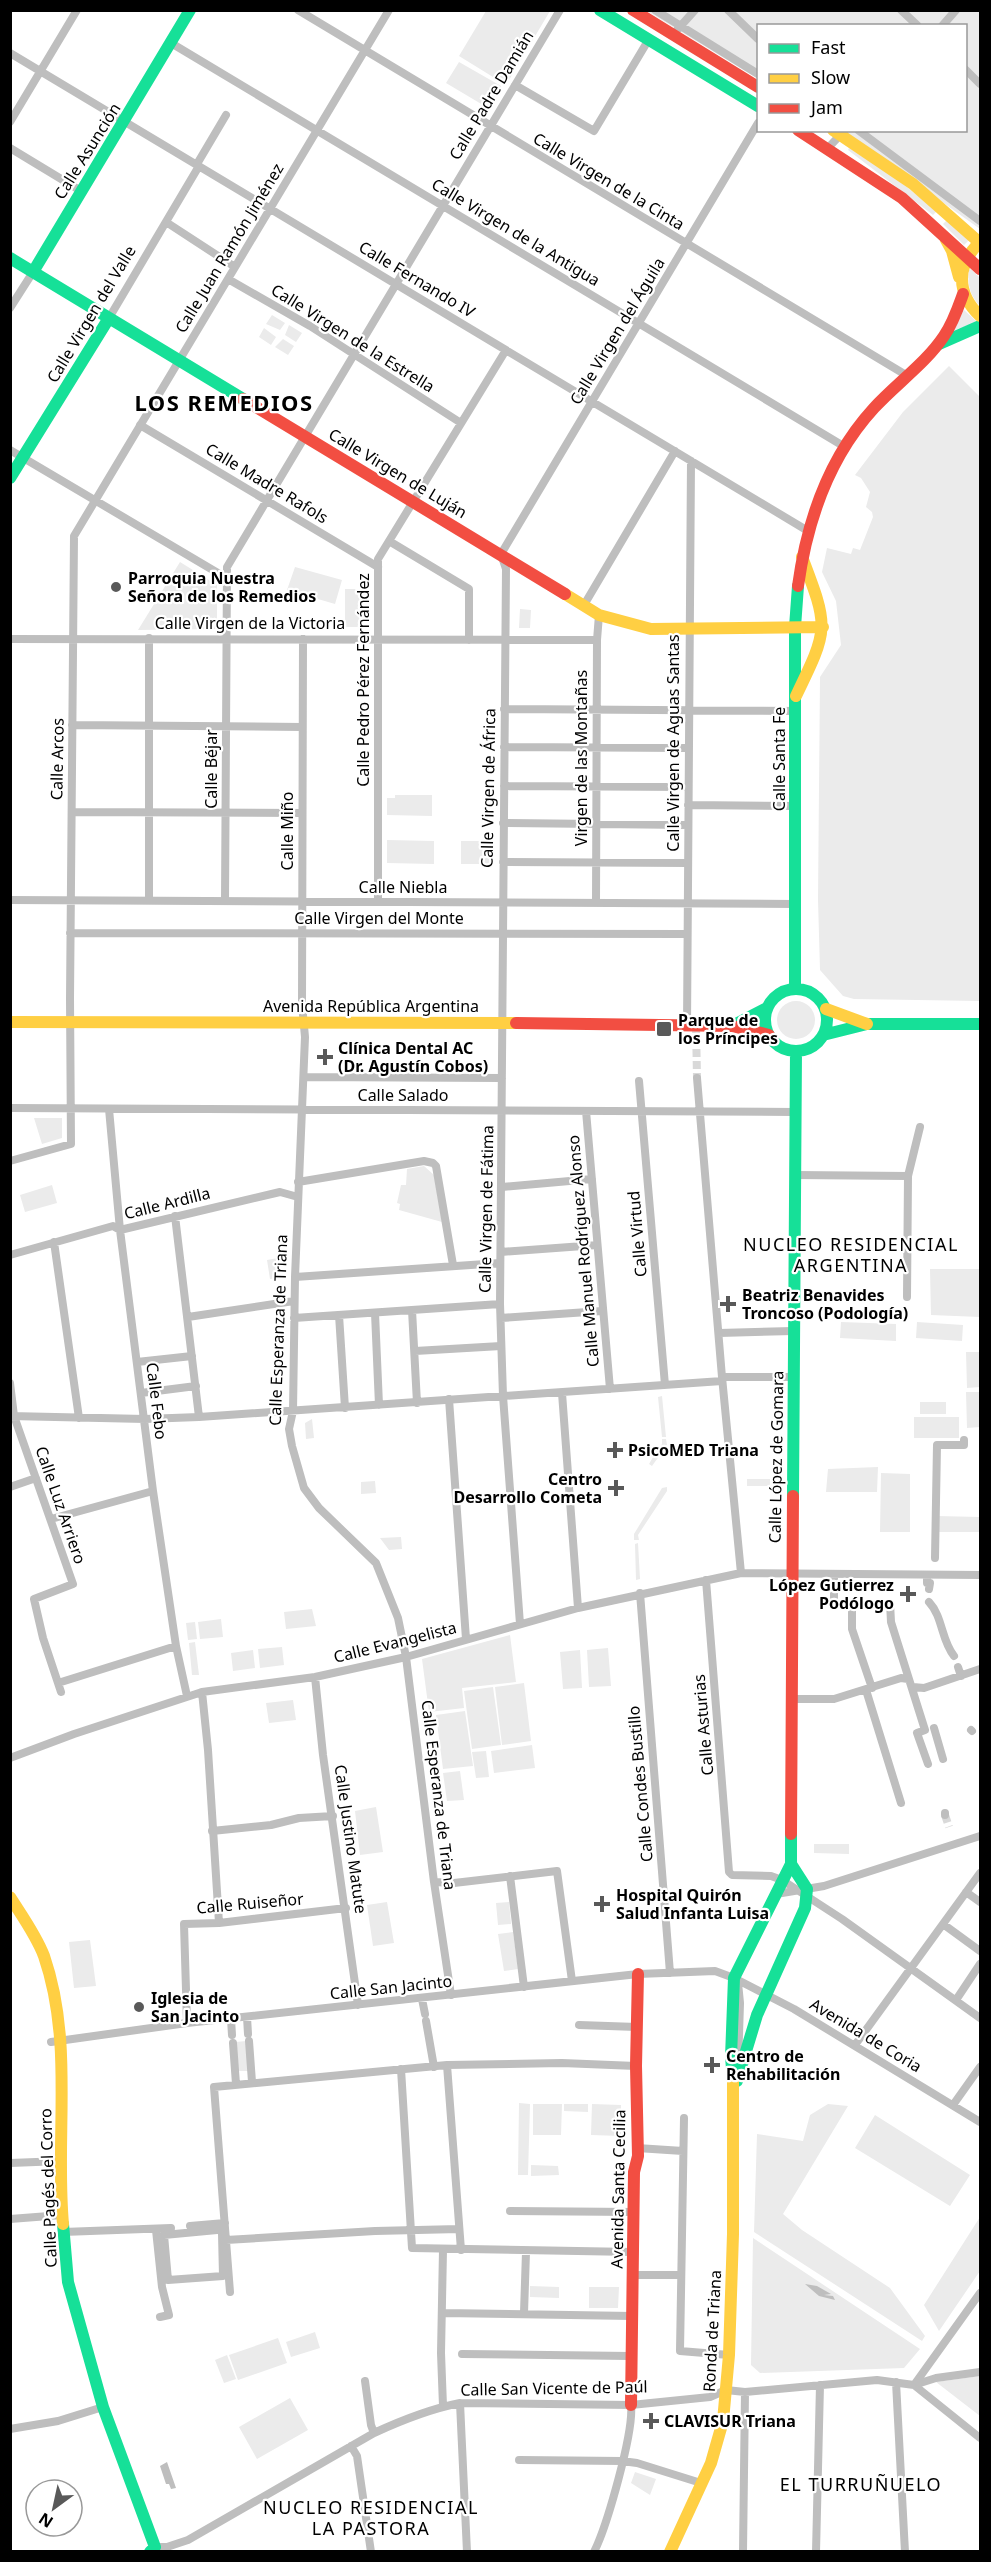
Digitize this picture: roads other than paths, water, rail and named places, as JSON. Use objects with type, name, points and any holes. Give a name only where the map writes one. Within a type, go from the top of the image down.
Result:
[{"type":"main road","name":"Calle Asunción","points":[[33,272],[190,10]]},
{"type":"main road","points":[[600,10],[757,105]]},
{"type":"main road","points":[[633,10],[676,31],[757,86]]},
{"type":"main road","points":[[661,47],[676,31]]},
{"type":"main road","points":[[801,132],[902,198],[981,269]]},
{"type":"main road","points":[[839,132],[913,184],[980,243],[967,256],[961,269],[961,288],[955,317],[939,344]]},
{"type":"main road","points":[[953,217],[981,233]]},
{"type":"main road","points":[[941,231],[952,251],[961,288],[971,308],[981,316]]},
{"type":"main road","name":"Calle Virgen de Luján","points":[[10,258],[600,615],[651,629],[823,627]]},
{"type":"main road","name":"Calle Virgen del Valle","points":[[10,478],[109,318]]},
{"type":"main road","points":[[939,344],[981,326]]},
{"type":"main road","name":"Calle Santa Fe","points":[[795,989],[795,627],[796,597],[802,557],[822,489],[845,447],[872,410],[939,344]]},
{"type":"main road","points":[[796,696],[820,642],[823,627],[820,606],[802,557]]},
{"type":"main road","points":[[826,1009],[827,1023],[823,1035],[816,1044],[807,1049],[796,1051],[785,1049],[769,1035],[765,1017],[767,1008],[783,991],[795,989],[814,994],[826,1009],[867,1024]]},
{"type":"main road","name":"Avenida República Argentina","points":[[732,1026],[767,1008]]},
{"type":"main road","name":"Avenida República Argentina","points":[[10,1022],[732,1026],[769,1035]]},
{"type":"main road","points":[[823,1035],[867,1024],[981,1024]]},
{"type":"main road","name":"Calle López de Gomara","points":[[791,1864],[796,1051]]},
{"type":"main road","points":[[735,1979],[791,1864]]},
{"type":"main road","points":[[791,1864],[804,1892]]},
{"type":"main road","name":"Ronda de Triana","points":[[734,2102],[738,2075],[751,2031],[802,1915],[804,1892]]},
{"type":"main road","name":"Calle Pagés del Corro","points":[[10,1897],[35,1937],[44,1957],[57,2040],[62,2215],[68,2282],[103,2407],[157,2548]]},
{"type":"main road","name":"Avenida Santa Cecilia","points":[[631,2405],[634,2172],[638,2156],[636,2066],[638,1974]]},
{"type":"main road","name":"Ronda de Triana","points":[[670,2552],[711,2463],[723,2421],[729,2355],[734,2102],[731,2057],[735,1979]]},
{"type":"street","points":[[10,122],[77,10]]},
{"type":"street","name":"Calle Virgen de la Cinta","points":[[298,10],[906,375]]},
{"type":"street","name":"Calle Juan Ramón Jiménez","points":[[95,501],[389,10]]},
{"type":"street","name":"Calle Padre Damián","points":[[226,638],[228,579],[226,567],[560,10]]},
{"type":"street","points":[[655,10],[676,31],[757,73]]},
{"type":"street","points":[[676,31],[695,10]]},
{"type":"street","points":[[728,10],[757,37]]},
{"type":"street","points":[[902,10],[916,24]]},
{"type":"street","points":[[944,24],[956,10]]},
{"type":"street","points":[[515,85],[594,131],[649,39]]},
{"type":"street","name":"Calle Virgen de la Antigua","points":[[171,43],[845,447]]},
{"type":"street","name":"Calle Fernando IV","points":[[10,52],[808,531]]},
{"type":"street","points":[[967,71],[981,84]]},
{"type":"street","name":"Calle Virgen del Valle","points":[[109,318],[226,115]]},
{"type":"street","name":"Calle Virgen del Águila","points":[[501,554],[757,126]]},
{"type":"street","points":[[827,149],[839,132]]},
{"type":"street","points":[[861,132],[981,221]]},
{"type":"street","points":[[10,148],[81,191]]},
{"type":"street","points":[[166,222],[235,267]]},
{"type":"street","name":"Calle Asunción","points":[[10,308],[33,272]]},
{"type":"street","name":"Calle Virgen de la Estrella","points":[[228,279],[310,326],[352,356],[460,423]]},
{"type":"street","name":"Calle Pedro Pérez Fernández","points":[[378,901],[378,559],[506,350]]},
{"type":"street","name":"Calle Madre Rafols","points":[[140,425],[378,567]]},
{"type":"street","points":[[10,450],[228,579]]},
{"type":"street","points":[[584,605],[675,451]]},
{"type":"street","name":"Calle Virgen de Aguas Santas","points":[[687,1026],[690,460]]},
{"type":"street","name":"Calle Arcos","points":[[10,1161],[71,1143],[70,933],[74,536],[95,501]]},
{"type":"street","points":[[389,542],[470,589],[469,640]]},
{"type":"street","name":"Calle Virgen de África","points":[[501,554],[506,569],[501,1023]]},
{"type":"street","name":"Virgen de las Montañas","points":[[596,903],[596,709],[597,640],[600,615]]},
{"type":"street","points":[[149,638],[149,900]]},
{"type":"street","name":"Calle Béjar","points":[[225,901],[226,638]]},
{"type":"street","name":"Calle Virgen de la Victoria","points":[[10,639],[597,640]]},
{"type":"street","name":"Calle Miño","points":[[303,639],[302,1004],[304,1023]]},
{"type":"street","points":[[504,710],[796,711]]},
{"type":"street","points":[[72,725],[302,727]]},
{"type":"street","points":[[504,747],[688,748]]},
{"type":"street","points":[[504,786],[688,786]]},
{"type":"street","points":[[688,805],[795,806]]},
{"type":"street","points":[[72,813],[302,813]]},
{"type":"street","points":[[503,823],[688,825]]},
{"type":"street","points":[[503,862],[688,862]]},
{"type":"street","name":"Calle Niebla","points":[[10,900],[795,904]]},
{"type":"street","name":"Calle Virgen del Monte","points":[[70,933],[687,934]]},
{"type":"street","name":"Calle Esperanza de Triana","points":[[304,1023],[304,1077],[294,1301],[293,1412],[289,1429],[304,1488],[319,1508],[376,1563],[398,1618],[406,1657],[434,1882],[452,1995]]},
{"type":"street","name":"Calle Virgen de Fátima","points":[[501,1023],[501,1346],[520,1624]]},
{"type":"street","points":[[304,1077],[502,1078]]},
{"type":"street","points":[[697,1078],[741,1573]]},
{"type":"street","name":"Calle Virtud","points":[[639,1081],[665,1386]]},
{"type":"street","name":"Calle Salado","points":[[10,1108],[795,1112]]},
{"type":"street","name":"Calle Febo","points":[[109,1109],[120,1230],[153,1491],[176,1646],[187,1696]]},
{"type":"street","name":"Calle Manuel Rodríguez Alonso","points":[[586,1111],[610,1389]]},
{"type":"street","points":[[907,1297],[908,1176],[920,1127]]},
{"type":"street","points":[[298,1182],[424,1161],[433,1163],[436,1166],[453,1265]]},
{"type":"street","points":[[795,1175],[908,1176]]},
{"type":"street","points":[[502,1187],[592,1179]]},
{"type":"street","name":"Calle Ardilla","points":[[10,1255],[113,1226],[120,1230],[280,1192],[298,1197]]},
{"type":"street","points":[[175,1216],[199,1417]]},
{"type":"street","points":[[54,1242],[79,1418]]},
{"type":"street","points":[[501,1252],[597,1245]]},
{"type":"street","points":[[295,1277],[500,1263]]},
{"type":"street","points":[[188,1317],[294,1301]]},
{"type":"street","points":[[294,1318],[500,1304]]},
{"type":"street","points":[[412,1310],[417,1403]]},
{"type":"street","points":[[501,1318],[602,1311]]},
{"type":"street","points":[[375,1312],[379,1405]]},
{"type":"street","points":[[339,1315],[345,1408]]},
{"type":"street","points":[[719,1333],[793,1331]]},
{"type":"street","points":[[415,1351],[501,1346]]},
{"type":"street","points":[[137,1362],[192,1356]]},
{"type":"street","points":[[12,1416],[145,1419],[199,1417],[665,1386],[722,1379],[793,1377]]},
{"type":"street","name":"Calle Luz Arriero","points":[[10,1383],[12,1416],[73,1584],[34,1599],[43,1638],[60,1687],[176,1646]]},
{"type":"street","points":[[141,1393],[196,1386]]},
{"type":"street","points":[[562,1393],[578,1608]]},
{"type":"street","points":[[448,1399],[466,1639]]},
{"type":"street","points":[[935,1558],[937,1445],[964,1445],[964,1440]]},
{"type":"street","points":[[10,1487],[36,1478]]},
{"type":"street","points":[[51,1519],[153,1491]]},
{"type":"street","name":"Calle Evangelista","points":[[10,1758],[74,1732],[202,1692],[315,1677],[406,1657],[578,1608],[741,1573],[981,1575]]},
{"type":"street","points":[[834,1574],[834,1601]]},
{"type":"street","points":[[927,1575],[927,1583],[930,1583],[929,1589]]},
{"type":"street","name":"Calle Asturias","points":[[706,1580],[727,1867],[732,1875],[771,1876],[782,1880]]},
{"type":"street","name":"Calle Condes Bustillo","points":[[637,1583],[670,1973]]},
{"type":"street","points":[[929,1602],[935,1608],[946,1646],[954,1656]]},
{"type":"street","points":[[891,1603],[891,1622],[925,1730],[917,1733],[928,1764]]},
{"type":"street","points":[[852,1608],[852,1629],[901,1803]]},
{"type":"street","points":[[791,1699],[840,1697],[901,1678],[924,1688],[960,1672],[981,1670]]},
{"type":"street","name":"Calle Justino Matute","points":[[315,1677],[323,1755],[358,2005]]},
{"type":"street","points":[[202,1692],[208,1749],[219,1923]]},
{"type":"street","points":[[840,1697],[843,1708]]},
{"type":"street","points":[[934,1728],[943,1759]]},
{"type":"street","points":[[212,1831],[271,1825],[298,1818],[333,1816]]},
{"type":"street","points":[[776,1894],[804,1892],[981,1836]]},
{"type":"street","points":[[434,1882],[454,1883],[554,1870],[558,1874],[572,1981]]},
{"type":"street","points":[[855,2045],[981,1873]]},
{"type":"street","points":[[510,1876],[524,1987]]},
{"type":"street","points":[[782,1880],[804,1892],[981,2018]]},
{"type":"street","points":[[966,1892],[981,1902]]},
{"type":"street","name":"Calle Ruiseñor","points":[[187,2023],[184,1924],[219,1923],[346,1908]]},
{"type":"street","points":[[943,1924],[981,1951]]},
{"type":"street","points":[[956,2000],[981,1964]]},
{"type":"street","name":"Calle San Jacinto","points":[[57,2040],[187,2023],[638,1974],[715,1971],[735,1979]]},
{"type":"street","name":"Avenida de Coria","points":[[735,1979],[855,2045],[981,2122]]},
{"type":"street","name":"Ronda de Triana","points":[[735,1979],[740,2003],[738,2075]]},
{"type":"street","points":[[422,1999],[434,2067]]},
{"type":"street","points":[[247,2017],[252,2082]]},
{"type":"street","points":[[231,2019],[236,2084]]},
{"type":"street","points":[[579,2025],[637,2027]]},
{"type":"street","points":[[226,2278],[225,2223],[214,2087],[447,2065],[509,2069],[562,2064],[636,2066]]},
{"type":"street","points":[[447,2065],[461,2250]]},
{"type":"street","points":[[953,2105],[981,2067]]},
{"type":"street","points":[[401,2069],[412,2248],[442,2250],[507,2248],[523,2252],[633,2252]]},
{"type":"street","points":[[684,2118],[680,2351],[729,2355]]},
{"type":"street","points":[[637,2148],[683,2151]]},
{"type":"street","points":[[10,2163],[62,2161]]},
{"type":"street","points":[[510,2211],[634,2212]]},
{"type":"street","points":[[10,2219],[62,2215]]},
{"type":"street","points":[[63,2232],[156,2230],[225,2223]]},
{"type":"street","points":[[226,2240],[459,2229]]},
{"type":"street","points":[[156,2230],[162,2287],[169,2315],[160,2317]]},
{"type":"street","points":[[226,2278],[169,2281],[164,2235],[221,2230],[226,2278],[230,2292]]},
{"type":"street","points":[[442,2250],[441,2397],[443,2406]]},
{"type":"street","points":[[523,2252],[524,2313]]},
{"type":"street","points":[[633,2275],[681,2275]]},
{"type":"street","points":[[162,2287],[226,2278]]},
{"type":"street","points":[[914,2385],[981,2293]]},
{"type":"street","points":[[443,2313],[632,2316]]},
{"type":"street","points":[[462,2354],[630,2356]]},
{"type":"street","points":[[914,2385],[936,2378],[981,2372]]},
{"type":"street","name":"Calle San Vicente de Paúl","points":[[157,2548],[196,2536],[374,2433],[443,2406],[460,2403],[631,2405],[710,2397],[726,2390],[745,2392],[877,2380],[914,2385]]},
{"type":"street","points":[[365,2381],[374,2433]]},
{"type":"street","points":[[896,2382],[905,2552]]},
{"type":"street","points":[[816,2552],[820,2385]]},
{"type":"street","points":[[914,2385],[981,2438]]},
{"type":"street","points":[[743,2552],[745,2392]]},
{"type":"street","points":[[460,2403],[467,2552]]},
{"type":"street","points":[[594,2552],[602,2537],[633,2418],[631,2405]]},
{"type":"street","points":[[10,2429],[58,2421],[103,2407]]},
{"type":"street","points":[[351,2446],[357,2456],[371,2552]]},
{"type":"street","points":[[519,2460],[622,2460],[701,2483]]},
{"type":"street","points":[[157,2548],[176,2552]]},
{"type":"tunnel","points":[[696,1025],[697,1078]]},
{"type":"tunnel","points":[[945,1815],[949,1827]]},
{"type":"place","name":"Parroquia Nuestra Señora de los Remedios","points":[[116,587]]},
{"type":"place","name":"Parque de los Príncipes","points":[[664,1029]]},
{"type":"place","name":"Clínica Dental AC (Dr. Agustín Cobos)","points":[[325,1057]]},
{"type":"place","name":"Beatriz Benavides Troncoso (Podología)","points":[[728,1304]]},
{"type":"place","name":"PsicoMED Triana","points":[[615,1450]]},
{"type":"place","name":"Centro Desarrollo Cometa","points":[[616,1488]]},
{"type":"place","name":"López Gutierrez Podólogo","points":[[908,1594]]},
{"type":"place","name":"Hospital Quirón Salud Infanta Luisa","points":[[602,1904]]},
{"type":"place","name":"Iglesia de San Jacinto","points":[[139,2007]]},
{"type":"place","name":"Centro de Rehabilitación","points":[[712,2065]]},
{"type":"place","name":"CLAVISUR Triana","points":[[651,2421]]},
{"type":"district","name":"LOS REMEDIOS","points":[[224,402]]},
{"type":"district","name":"NUCLEO RESIDENCIAL ARGENTINA","points":[[851,1254]]},
{"type":"district","name":"EL TURRUÑUELO","points":[[861,2484]]},
{"type":"district","name":"NUCLEO RESIDENCIAL LA PASTORA","points":[[371,2517]]}]
